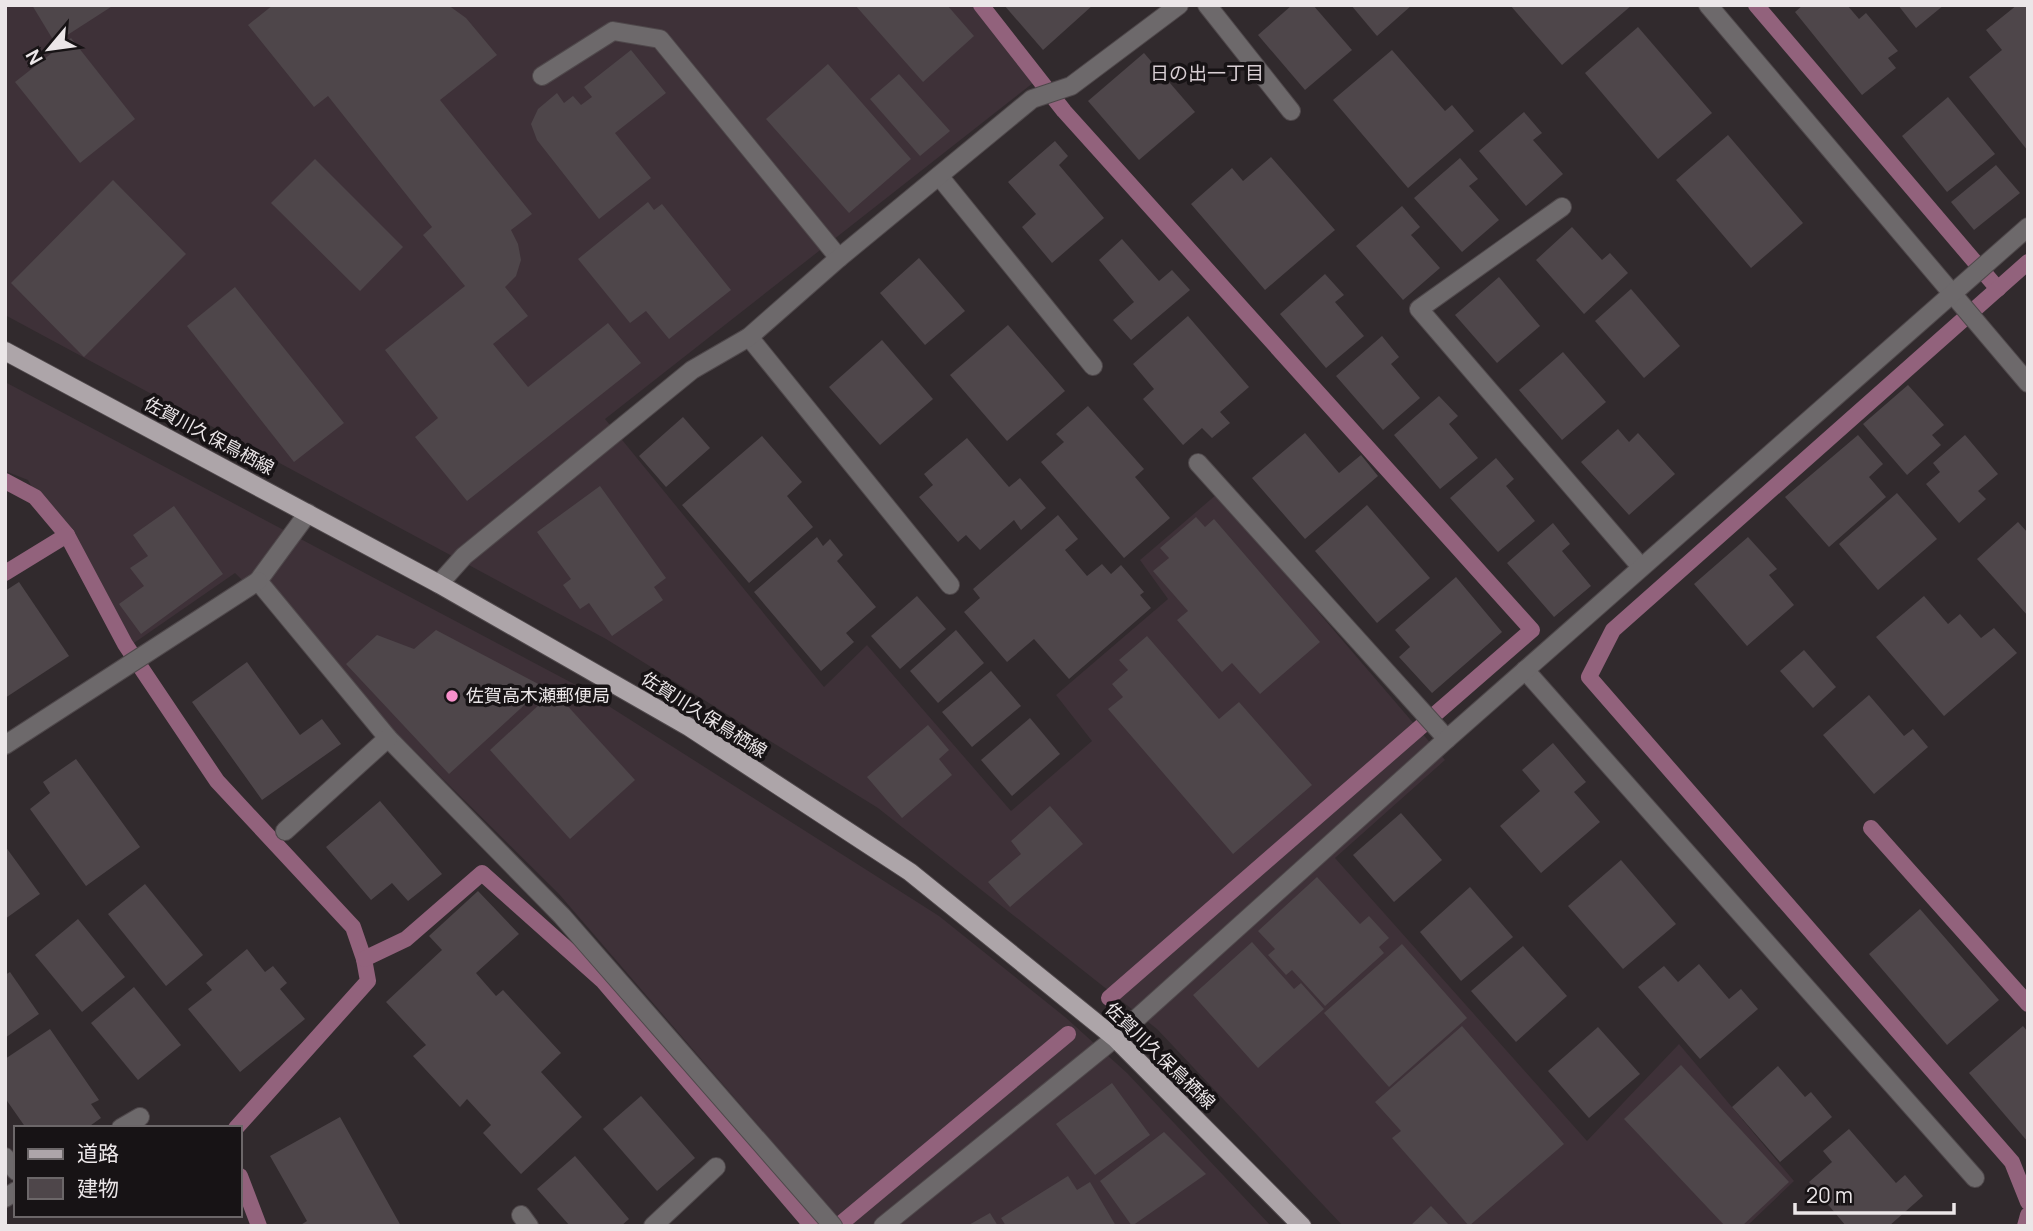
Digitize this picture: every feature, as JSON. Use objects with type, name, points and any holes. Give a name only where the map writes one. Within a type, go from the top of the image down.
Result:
[{"type":"main road","name":"佐賀川久保鳥栖線","points":[[5,351],[439,584],[689,727],[910,872],[1115,1038],[1301,1226]]},
{"type":"street","points":[[439,584],[464,556],[692,370],[749,337],[839,258],[1032,99],[1071,86],[1179,5]]},
{"type":"street","points":[[1207,5],[1291,111]]},
{"type":"street","points":[[1708,5],[2028,383]]},
{"type":"street","points":[[542,76],[613,32],[660,39],[839,258]]},
{"type":"street","points":[[939,176],[1093,366]]},
{"type":"street","points":[[1562,206],[1419,309],[1641,567]]},
{"type":"street","points":[[883,1226],[1115,1038],[1641,567],[1956,298],[1969,278],[2028,226]]},
{"type":"street","points":[[749,337],[950,585]]},
{"type":"street","points":[[1198,463],[1447,739]]},
{"type":"street","points":[[5,745],[258,581],[308,513]]},
{"type":"street","points":[[258,581],[388,738],[562,916],[828,1220]]},
{"type":"street","points":[[1525,670],[1975,1178]]},
{"type":"street","points":[[285,831],[388,738]]},
{"type":"street","points":[[124,1126],[140,1117]]},
{"type":"street","points":[[653,1226],[716,1167]]},
{"type":"shaded area","points":[[5,5],[983,5],[1033,83],[605,419],[824,687],[867,645],[1011,811],[1092,741],[1056,695],[1168,599],[1140,560],[1217,494],[1445,760],[1335,858],[1587,1141],[1679,1044],[1794,1181],[1747,1226],[1343,1226],[1157,1029],[878,808],[606,639],[5,315]]},
{"type":"shaded area","points":[[5,382],[574,684],[939,916],[1065,1017],[1127,1073],[1271,1226],[845,1226],[559,894],[235,573],[121,652],[28,480],[5,471]]},
{"type":"building","points":[[32,5],[114,5],[55,43]]},
{"type":"building","points":[[273,5],[448,5],[466,18],[497,55],[440,100],[532,214],[511,230],[518,244],[521,260],[516,276],[505,287],[528,316],[493,344],[528,387],[608,323],[641,363],[467,501],[415,437],[438,418],[385,350],[465,286],[423,235],[432,227],[328,96],[314,107],[248,25]]},
{"type":"building","points":[[855,5],[947,5],[974,36],[923,82]]},
{"type":"building","points":[[1004,5],[1093,5],[1043,50]]},
{"type":"building","points":[[1292,5],[1313,5],[1352,50],[1305,90],[1258,35]]},
{"type":"building","points":[[1351,5],[1412,5],[1377,36]]},
{"type":"building","points":[[1510,5],[1632,5],[1562,65]]},
{"type":"building","points":[[1803,5],[1847,5],[1859,19],[1866,13],[1898,51],[1888,58],[1896,68],[1862,95],[1795,12]]},
{"type":"building","points":[[1898,5],[1944,5],[1916,28]]},
{"type":"building","points":[[2017,5],[2028,5],[2028,151],[1969,77],[2002,50],[1986,30]]},
{"type":"building","points":[[1638,27],[1712,113],[1658,159],[1585,73]]},
{"type":"building","points":[[71,38],[135,119],[80,163],[15,82]]},
{"type":"building","points":[[631,50],[666,93],[615,133],[651,178],[599,219],[537,140],[531,124],[538,109],[557,93],[564,103],[573,96],[581,105],[592,97],[584,87]]},
{"type":"building","points":[[1392,50],[1445,111],[1452,105],[1474,131],[1408,188],[1333,100]]},
{"type":"building","points":[[1144,53],[1195,112],[1139,160],[1088,101]]},
{"type":"building","points":[[828,64],[911,159],[849,213],[766,119]]},
{"type":"building","points":[[899,74],[950,131],[920,156],[870,99]]},
{"type":"building","points":[[1948,97],[1995,154],[1947,192],[1902,136]]},
{"type":"building","points":[[1524,112],[1542,133],[1533,140],[1563,174],[1526,206],[1479,151]]},
{"type":"building","points":[[1728,135],[1803,223],[1751,268],[1676,180]]},
{"type":"building","points":[[1055,141],[1068,156],[1059,165],[1104,218],[1052,263],[1022,227],[1036,214],[1008,182]]},
{"type":"building","points":[[1271,157],[1335,230],[1265,290],[1191,204],[1232,168],[1243,181]]},
{"type":"building","points":[[1460,158],[1478,179],[1469,186],[1499,220],[1462,252],[1414,198]]},
{"type":"building","points":[[315,159],[403,247],[360,291],[271,203]]},
{"type":"building","points":[[1996,165],[2020,193],[1974,230],[1951,202]]},
{"type":"building","points":[[113,180],[186,254],[84,357],[11,283]]},
{"type":"building","points":[[648,202],[654,210],[662,204],[731,290],[669,339],[646,311],[630,323],[578,259]]},
{"type":"building","points":[[1402,206],[1420,227],[1411,235],[1440,268],[1403,300],[1356,246]]},
{"type":"building","points":[[1572,227],[1602,260],[1610,253],[1628,273],[1584,314],[1536,260]]},
{"type":"building","points":[[1122,239],[1159,281],[1172,270],[1190,290],[1131,340],[1113,320],[1134,302],[1099,260]]},
{"type":"building","points":[[919,258],[965,311],[925,345],[880,293]]},
{"type":"building","points":[[1325,274],[1344,295],[1335,302],[1364,336],[1326,368],[1280,314]]},
{"type":"building","points":[[1499,277],[1540,326],[1497,363],[1455,315]]},
{"type":"building","points":[[235,287],[344,423],[294,462],[187,326]]},
{"type":"building","points":[[1631,289],[1680,346],[1644,378],[1595,321]]},
{"type":"building","points":[[1188,316],[1249,387],[1220,412],[1230,423],[1212,438],[1202,428],[1183,445],[1143,399],[1154,389],[1133,364]]},
{"type":"building","points":[[1008,325],[1065,391],[1007,441],[950,375]]},
{"type":"building","points":[[1382,336],[1399,357],[1391,364],[1420,398],[1383,430],[1336,376]]},
{"type":"building","points":[[882,340],[933,399],[880,445],[829,387]]},
{"type":"building","points":[[1563,352],[1606,402],[1562,440],[1519,390]]},
{"type":"building","points":[[1908,385],[1944,425],[1932,435],[1941,445],[1907,475],[1863,424]]},
{"type":"building","points":[[1439,396],[1458,416],[1449,424],[1478,458],[1440,489],[1394,435]]},
{"type":"building","points":[[1088,406],[1144,469],[1135,477],[1170,518],[1124,558],[1041,462],[1064,442],[1056,434]]},
{"type":"building","points":[[683,417],[710,448],[666,487],[639,456]]},
{"type":"building","points":[[1618,429],[1629,442],[1638,433],[1675,474],[1629,515],[1581,462]]},
{"type":"building","points":[[1305,433],[1339,473],[1361,455],[1378,476],[1305,539],[1252,478]]},
{"type":"building","points":[[1858,435],[1883,464],[1869,477],[1886,497],[1829,547],[1785,497]]},
{"type":"building","points":[[1965,435],[1998,474],[1978,491],[1986,499],[1959,523],[1926,484],[1940,472],[1933,463]]},
{"type":"building","points":[[762,436],[802,482],[787,496],[813,527],[749,583],[682,505]]},
{"type":"building","points":[[967,438],[1009,487],[1020,478],[1046,508],[1021,530],[1014,520],[980,550],[966,535],[958,542],[919,497],[933,485],[924,474]]},
{"type":"building","points":[[1496,458],[1514,479],[1506,486],[1535,521],[1498,552],[1450,498]]},
{"type":"building","points":[[600,486],[666,578],[654,587],[663,600],[612,636],[589,603],[580,609],[563,585],[571,579],[537,532]]},
{"type":"building","points":[[1897,493],[1937,539],[1878,590],[1839,544]]},
{"type":"building","points":[[1367,505],[1430,578],[1377,623],[1315,551]]},
{"type":"building","points":[[174,506],[223,574],[141,634],[119,604],[144,586],[130,568],[148,556],[133,535]]},
{"type":"building","points":[[1058,515],[1078,539],[1065,550],[1087,576],[1102,564],[1111,574],[1121,565],[1144,592],[1140,595],[1151,608],[1069,679],[1034,639],[1007,662],[964,612],[980,598],[973,589]]},
{"type":"building","points":[[1196,517],[1205,527],[1214,519],[1320,642],[1260,694],[1232,663],[1222,672],[1177,620],[1188,611],[1153,571],[1169,558],[1160,548]]},
{"type":"building","points":[[2018,522],[2028,533],[2028,616],[1977,559]]},
{"type":"building","points":[[1553,523],[1570,544],[1562,551],[1591,586],[1554,617],[1507,563]]},
{"type":"building","points":[[817,537],[823,546],[830,539],[843,555],[837,561],[876,607],[846,633],[854,642],[821,671],[754,592]]},
{"type":"building","points":[[1748,537],[1777,569],[1769,575],[1794,605],[1747,646],[1694,584]]},
{"type":"building","points":[[1456,577],[1502,632],[1432,693],[1399,657],[1410,647],[1395,630]]},
{"type":"building","points":[[19,582],[69,656],[5,698],[5,591]]},
{"type":"building","points":[[917,596],[946,629],[900,669],[871,636]]},
{"type":"building","points":[[1924,596],[1948,624],[1960,614],[1981,638],[1994,628],[2017,653],[1944,716],[1876,637]]},
{"type":"building","points":[[436,630],[544,687],[449,774],[346,664],[377,635],[414,649]]},
{"type":"building","points":[[956,630],[984,663],[938,703],[910,671]]},
{"type":"building","points":[[1147,636],[1219,719],[1239,702],[1312,785],[1233,854],[1108,709],[1123,697],[1112,684],[1128,670],[1119,660]]},
{"type":"building","points":[[1804,650],[1836,687],[1813,708],[1780,671]]},
{"type":"building","points":[[247,662],[300,735],[322,719],[341,744],[262,800],[192,702]]},
{"type":"building","points":[[991,671],[1021,706],[972,747],[942,712]]},
{"type":"building","points":[[554,691],[635,780],[570,839],[490,750]]},
{"type":"building","points":[[1869,695],[1904,736],[1913,729],[1928,747],[1874,794],[1823,735]]},
{"type":"building","points":[[1030,718],[1060,754],[1012,796],[981,760]]},
{"type":"building","points":[[928,725],[949,750],[939,759],[952,775],[902,818],[867,777]]},
{"type":"building","points":[[1553,743],[1586,782],[1574,792],[1600,822],[1541,873],[1500,826],[1540,791],[1522,770]]},
{"type":"building","points":[[76,759],[140,847],[86,886],[30,809],[50,793],[43,782]]},
{"type":"building","points":[[380,801],[442,874],[408,901],[392,883],[371,900],[326,847]]},
{"type":"building","points":[[1050,806],[1083,844],[1010,907],[988,882],[1021,854],[1011,841]]},
{"type":"building","points":[[1401,813],[1442,860],[1394,902],[1353,855]]},
{"type":"building","points":[[5,846],[40,894],[5,919]]},
{"type":"building","points":[[1621,860],[1676,924],[1623,969],[1568,906]]},
{"type":"building","points":[[1317,877],[1360,924],[1369,916],[1389,938],[1379,947],[1384,953],[1325,1006],[1292,970],[1286,975],[1268,955],[1275,949],[1258,931]]},
{"type":"building","points":[[145,884],[203,955],[166,986],[108,914]]},
{"type":"building","points":[[1470,887],[1513,937],[1461,981],[1420,932]]},
{"type":"building","points":[[478,891],[519,934],[476,973],[496,996],[503,990],[561,1053],[541,1072],[582,1117],[521,1174],[483,1133],[491,1125],[467,1099],[460,1107],[413,1056],[426,1045],[386,1002],[442,950],[429,936]]},
{"type":"building","points":[[1920,909],[1999,1000],[1947,1045],[1869,954]]},
{"type":"building","points":[[78,919],[125,977],[82,1012],[35,955]]},
{"type":"building","points":[[1252,942],[1294,989],[1301,983],[1324,1009],[1258,1068],[1193,995]]},
{"type":"building","points":[[1402,944],[1467,1018],[1389,1087],[1324,1013]]},
{"type":"building","points":[[1523,946],[1567,996],[1516,1042],[1471,991]]},
{"type":"building","points":[[247,949],[265,972],[273,966],[287,983],[280,989],[305,1019],[240,1072],[188,1009],[212,990],[206,983]]},
{"type":"building","points":[[1699,964],[1729,999],[1741,989],[1758,1009],[1700,1059],[1638,987],[1664,966],[1678,982]]},
{"type":"building","points":[[10,972],[39,1014],[5,1038],[5,975]]},
{"type":"building","points":[[134,987],[181,1045],[138,1080],[91,1023]]},
{"type":"building","points":[[1462,1026],[1564,1144],[1469,1226],[1392,1138],[1401,1131],[1375,1102]]},
{"type":"building","points":[[2023,1026],[2028,1032],[2028,1142],[1969,1073]]},
{"type":"building","points":[[1598,1027],[1640,1074],[1589,1118],[1548,1071]]},
{"type":"building","points":[[50,1029],[99,1100],[91,1104],[101,1118],[90,1126],[25,1126],[5,1098],[5,1059]]},
{"type":"building","points":[[1681,1065],[1789,1182],[1742,1226],[1725,1226],[1624,1119]]},
{"type":"building","points":[[1778,1066],[1805,1097],[1811,1092],[1832,1117],[1780,1162],[1732,1107]]},
{"type":"building","points":[[1112,1083],[1150,1135],[1095,1175],[1056,1124]]},
{"type":"building","points":[[641,1096],[695,1158],[657,1191],[603,1129]]},
{"type":"building","points":[[340,1117],[401,1226],[299,1226],[307,1221],[270,1156]]},
{"type":"building","points":[[1849,1129],[1896,1183],[1905,1175],[1923,1196],[1889,1226],[1846,1226],[1809,1182],[1832,1162],[1823,1151]]},
{"type":"building","points":[[1164,1132],[1206,1174],[1132,1226],[1100,1181]]},
{"type":"building","points":[[575,1156],[629,1219],[621,1226],[570,1226],[537,1189]]},
{"type":"building","points":[[1068,1176],[1077,1190],[1090,1182],[1116,1226],[1006,1226],[1001,1218]]},
{"type":"building","points":[[1431,1206],[1450,1226],[1410,1226]]},
{"type":"building","points":[[990,1213],[998,1226],[967,1226]]},
{"type":"waterway","points":[[981,5],[1064,111],[1532,630],[1109,998]]},
{"type":"waterway","points":[[1756,5],[1998,289]]},
{"type":"waterway","points":[[2028,262],[1613,630],[1589,677],[2012,1162],[2028,1202]]},
{"type":"waterway","points":[[5,481],[35,497],[67,535],[125,644],[217,781],[353,927],[368,981],[238,1126]]},
{"type":"waterway","points":[[5,573],[67,535]]},
{"type":"waterway","points":[[1871,828],[2028,1004]]},
{"type":"waterway","points":[[364,959],[406,939],[482,873],[603,981],[812,1226]]},
{"type":"waterway","points":[[838,1226],[1068,1034]]},
{"type":"waterway","points":[[242,1181],[259,1226]]},
{"type":"waterway","points":[[2025,1226],[2028,1215]]},
{"type":"place","name":"佐賀高木瀬郵便局","points":[[452,696]]},
{"type":"district","name":"日の出一丁目","points":[[1207,73]]}]
